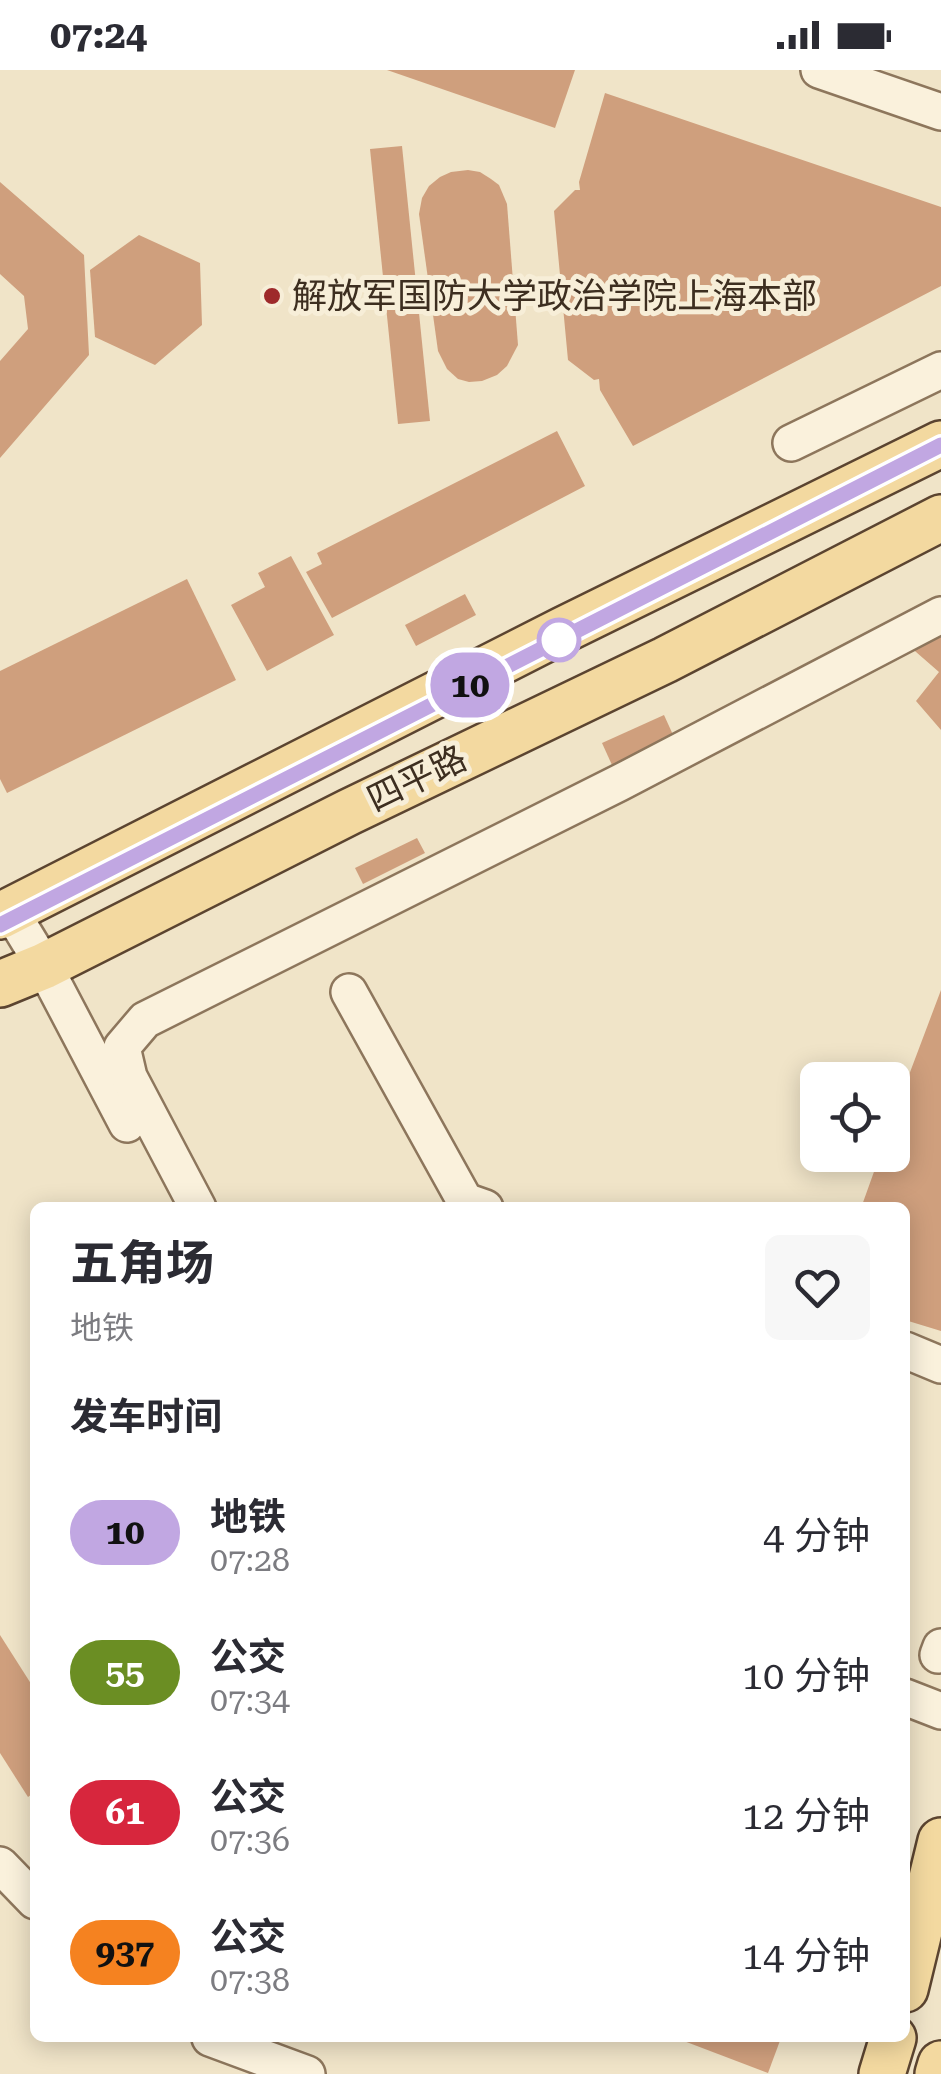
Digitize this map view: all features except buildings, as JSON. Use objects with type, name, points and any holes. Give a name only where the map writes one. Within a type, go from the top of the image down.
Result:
[{"type":"main road","name":"四平路","points":[[5,913],[563,630],[941,444]]},
{"type":"main road","name":"四平路","points":[[0,984],[44,966],[349,812],[665,660],[941,518]]},
{"type":"main road","points":[[910,1969],[941,1841]]},
{"type":"main road","points":[[910,1993],[941,1906]]},
{"type":"lane","points":[[819,70],[941,112]]},
{"type":"lane","points":[[791,442],[941,370]]},
{"type":"lane","points":[[195,1202],[129,1077],[122,1047],[145,1020],[619,783],[941,615]]},
{"type":"lane","points":[[5,913],[44,966],[167,1202]]},
{"type":"lane","points":[[349,992],[468,1202]]},
{"type":"lane","points":[[910,1352],[941,1365]]},
{"type":"lane","points":[[910,1699],[941,1710]]},
{"type":"lane","points":[[0,1865],[30,1896]]},
{"type":"lane","points":[[221,2042],[308,2074]]},
{"type":"metro line","name":"10","points":[[0,925],[941,445]]},
{"type":"place","name":"解放军国防大学政治学院上海本部","points":[[272,296]]}]
